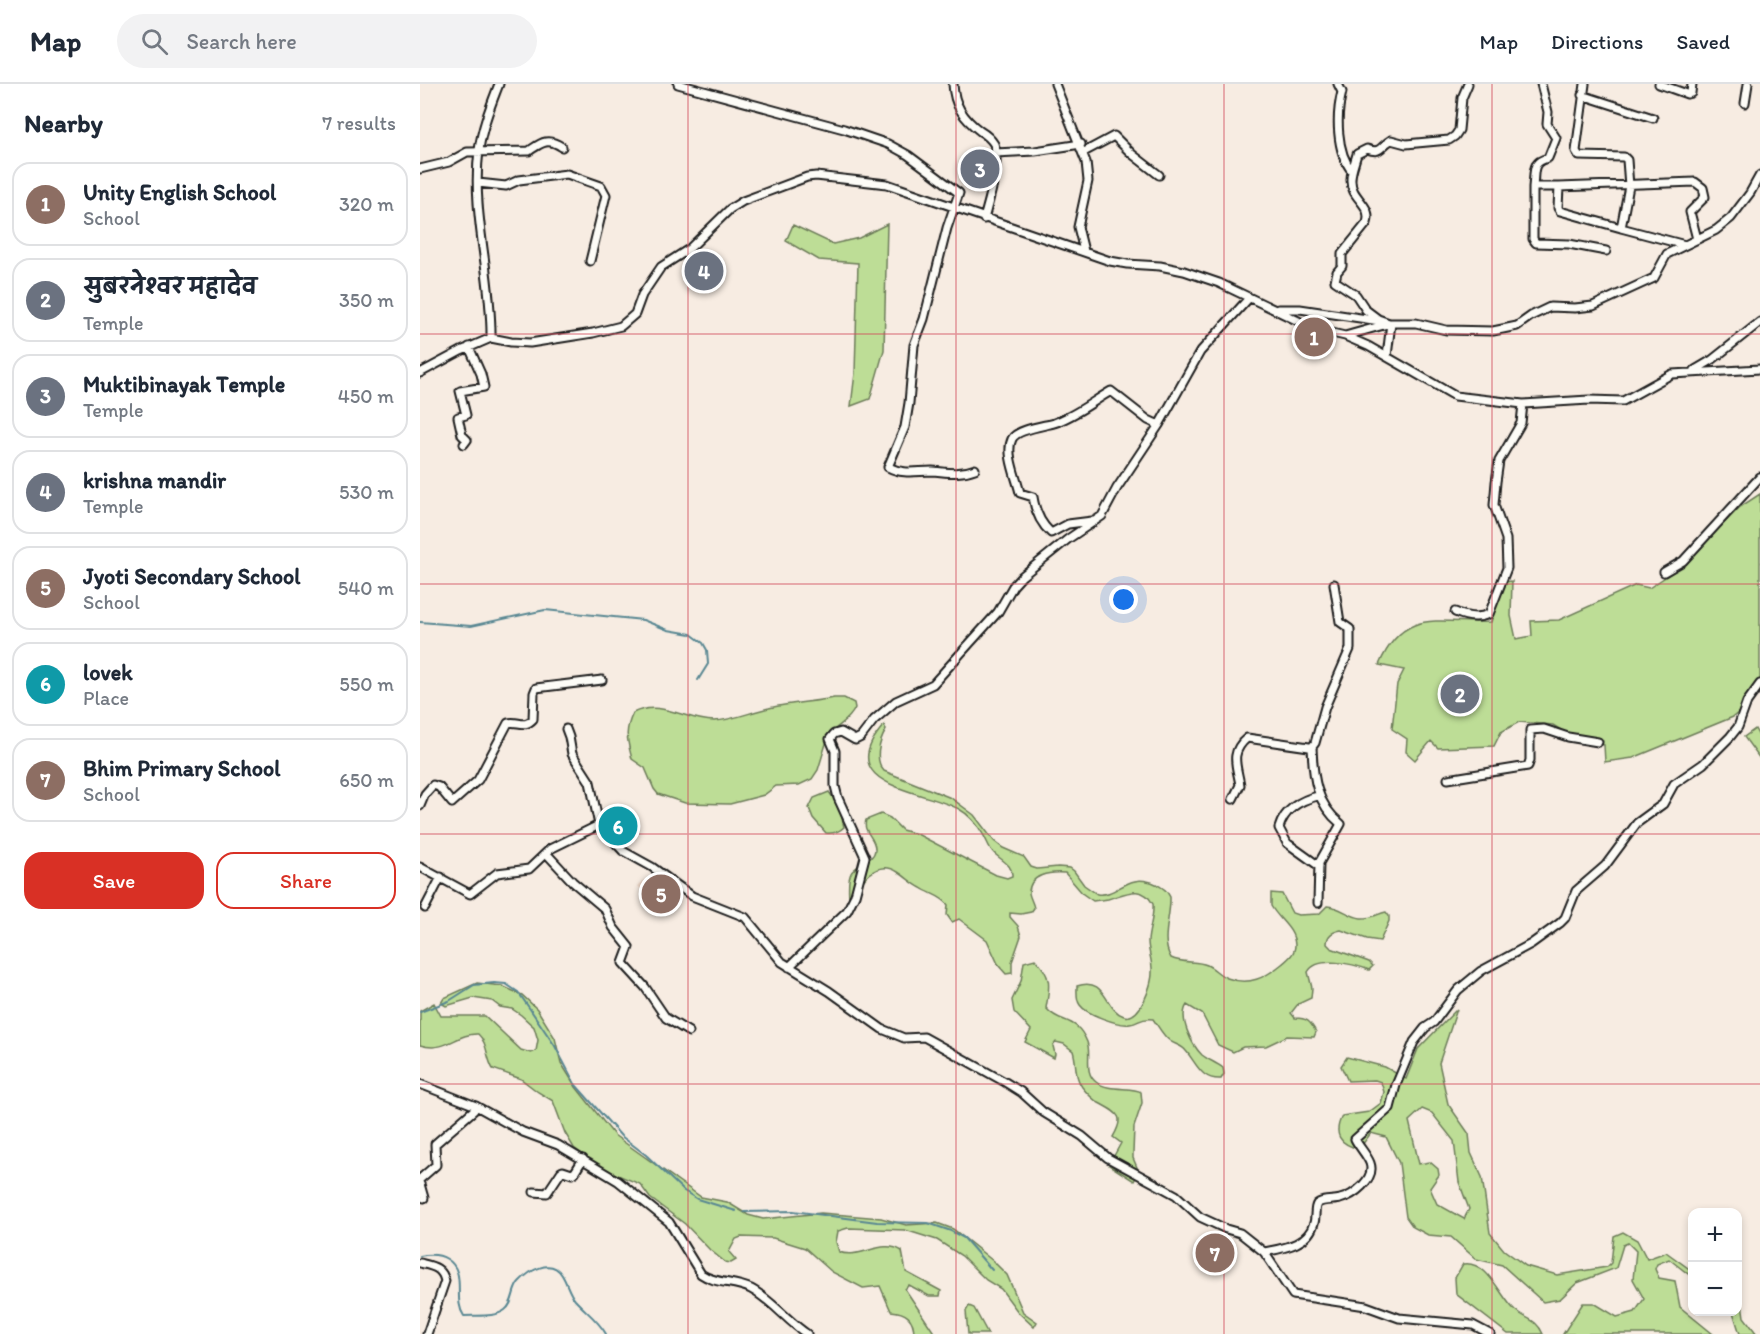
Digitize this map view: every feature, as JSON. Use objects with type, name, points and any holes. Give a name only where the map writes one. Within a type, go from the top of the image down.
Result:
[{"type":"street","points":[[491,338],[489,289],[480,239],[478,152],[481,136],[499,84]]},
{"type":"street","points":[[678,84],[844,129],[888,144],[908,155],[959,193],[936,268],[926,311],[914,345],[905,427],[888,467],[908,473],[928,471],[961,474],[975,469]]},
{"type":"street","points":[[953,84],[956,105],[993,143],[994,185],[984,219]]},
{"type":"street","points":[[1055,84],[1084,152],[1088,181],[1078,227],[1084,252]]},
{"type":"street","points":[[1338,84],[1342,92],[1338,112],[1341,142],[1345,164],[1352,171]]},
{"type":"street","points":[[1391,323],[1378,320],[1366,310],[1356,295],[1335,281],[1337,272],[1342,266],[1342,254],[1367,223],[1369,217],[1368,210],[1354,194],[1350,180],[1352,171],[1358,154],[1367,148],[1375,152],[1391,140],[1406,144],[1449,140],[1455,136],[1459,130],[1462,98],[1468,84]]},
{"type":"street","points":[[1541,84],[1548,112],[1547,124],[1556,138],[1548,158],[1539,159],[1536,162],[1533,187],[1533,239],[1536,243],[1569,244],[1606,251]]},
{"type":"street","points":[[1585,84],[1576,151],[1579,156],[1624,157],[1627,160],[1629,186],[1621,228]]},
{"type":"street","points":[[1659,84],[1687,94],[1690,93],[1692,84]]},
{"type":"street","points":[[1745,103],[1748,84]]},
{"type":"street","points":[[1582,95],[1653,118]]},
{"type":"street","points":[[1084,152],[1114,136],[1132,154],[1160,175]]},
{"type":"street","points":[[420,169],[449,162],[466,152],[529,151],[536,144],[543,142],[555,143],[562,147]]},
{"type":"street","points":[[995,153],[1035,151],[1081,144]]},
{"type":"street","points":[[478,183],[506,186],[519,180],[567,174],[601,186],[606,195],[590,261]]},
{"type":"street","points":[[1276,309],[1310,310],[1391,323],[1416,323],[1446,330],[1493,331],[1517,327],[1531,316],[1550,307],[1593,306],[1654,278],[1668,254],[1716,230],[1731,218],[1760,175]]},
{"type":"street","points":[[420,373],[491,338],[530,343],[621,326],[635,314],[642,295],[661,267],[689,249],[730,209],[743,201],[807,177],[876,182],[912,192],[1084,252],[1126,264],[1147,264],[1184,272],[1219,284],[1315,328],[1345,336],[1387,356],[1455,396],[1522,404],[1589,400],[1623,401],[1672,374],[1760,369]]},
{"type":"street","points":[[1533,187],[1700,184],[1705,197],[1690,212],[1697,239]]},
{"type":"street","points":[[1559,187],[1558,208],[1560,211],[1685,245]]},
{"type":"street","points":[[789,967],[847,911],[865,862],[861,846],[838,798],[835,786],[835,751],[830,739],[834,734],[841,732],[855,740],[861,737],[874,720],[896,702],[933,684],[998,612],[1013,586],[1022,576],[1068,539],[1102,516],[1117,488],[1159,425],[1200,352],[1249,298]]},
{"type":"street","points":[[1692,372],[1712,360],[1760,322]]},
{"type":"street","points":[[1345,336],[1391,323]]},
{"type":"street","points":[[1387,356],[1391,323]]},
{"type":"street","points":[[464,444],[467,440],[462,435],[458,417],[466,415],[460,391],[484,387],[469,347]]},
{"type":"street","points":[[1096,520],[1068,524],[1052,533],[1046,529],[1033,497],[1020,493],[1012,462],[1010,444],[1012,438],[1021,432],[1057,422],[1111,392],[1148,420],[1159,425]]},
{"type":"street","points":[[1455,612],[1479,618],[1489,614],[1505,574],[1507,547],[1494,505],[1496,482],[1499,461],[1521,423],[1522,404]]},
{"type":"street","points":[[1665,572],[1683,561],[1760,477]]},
{"type":"street","points":[[1318,903],[1319,866],[1341,825],[1329,815],[1318,796],[1312,747],[1324,707],[1350,649],[1350,629],[1340,622],[1334,584]]},
{"type":"street","points":[[420,806],[425,794],[433,785],[439,787],[452,803],[478,780],[508,723],[524,725],[533,719],[536,688],[602,680]]},
{"type":"street","points":[[1264,1252],[1294,1245],[1308,1235],[1314,1223],[1316,1206],[1319,1203],[1341,1199],[1366,1182],[1371,1172],[1371,1164],[1355,1139],[1390,1108],[1396,1085],[1414,1042],[1425,1028],[1434,1022],[1458,990],[1472,978],[1531,944],[1565,918],[1576,891],[1605,866],[1637,824],[1662,804],[1674,784],[1703,764],[1730,737],[1738,727],[1747,702],[1760,684]]},
{"type":"street","points":[[566,729],[572,754],[590,782],[599,825],[623,851],[652,867],[692,896],[745,917],[782,962],[829,991],[882,1029],[904,1038],[924,1037],[1005,1082],[1021,1092],[1043,1112],[1082,1136],[1108,1158],[1176,1195],[1200,1217],[1240,1233],[1264,1252],[1293,1295],[1366,1306],[1399,1318],[1473,1325],[1490,1334]]},
{"type":"street","points":[[1448,779],[1528,766],[1530,730],[1544,729],[1568,737],[1598,741]]},
{"type":"street","points":[[1233,799],[1240,785],[1236,769],[1237,751],[1247,738],[1312,747]]},
{"type":"street","points":[[1318,796],[1295,805],[1282,818],[1279,828],[1287,843],[1319,866]]},
{"type":"street","points":[[420,867],[470,894],[498,873],[529,869],[550,849],[599,825]]},
{"type":"street","points":[[546,853],[568,877],[605,909],[613,927],[629,947],[623,963],[645,987],[666,1018],[689,1032]]},
{"type":"street","points":[[425,908],[441,878]]},
{"type":"street","points":[[420,1084],[476,1106],[507,1124],[558,1145],[618,1181],[664,1217],[701,1274],[718,1281],[748,1287],[807,1334]]},
{"type":"street","points":[[420,1179],[436,1165],[435,1144],[476,1106]]},
{"type":"street","points":[[534,1192],[547,1193],[561,1172],[572,1174],[583,1159]]},
{"type":"street","points":[[420,1184],[424,1198]]},
{"type":"street","points":[[420,1263],[436,1267],[444,1275],[445,1281],[427,1334]]},
{"type":"shaded area","points":[[1309,327],[1329,333],[1316,350],[1301,341]]},
{"type":"shaded area","points":[[662,876],[679,888],[670,901],[659,909],[638,886],[644,880]]},
{"type":"shaded area","points":[[1210,1237],[1234,1248],[1219,1268],[1197,1257],[1203,1243]]},
{"type":"green space","points":[[887,224],[884,350],[870,399],[851,406],[855,373],[858,263],[819,260],[786,241],[793,225],[833,244],[859,238]]},
{"type":"green space","points":[[1760,494],[1760,689],[1755,698],[1733,717],[1633,758],[1605,762],[1604,745],[1577,740],[1553,725],[1519,722],[1501,732],[1494,746],[1438,748],[1431,741],[1415,760],[1406,752],[1407,739],[1392,729],[1397,684],[1404,670],[1379,665],[1389,646],[1400,634],[1412,626],[1425,622],[1491,622],[1503,582],[1512,581],[1511,616],[1516,639],[1532,636],[1531,621],[1559,620],[1636,585],[1649,588],[1683,565],[1740,507]]},
{"type":"green space","points":[[844,698],[854,703],[855,708],[828,737],[818,770],[812,779],[799,785],[776,786],[764,795],[730,804],[685,803],[658,794],[645,768],[632,759],[628,741],[628,725],[633,713],[643,709],[664,709],[693,718],[714,721],[777,706]]},
{"type":"green space","points":[[884,725],[886,730],[881,740],[878,756],[884,771],[951,798],[974,815],[994,841],[1003,848],[1024,857],[1031,867],[1037,869],[1070,868],[1084,885],[1097,894],[1111,892],[1138,880],[1156,884],[1164,889],[1170,897],[1166,944],[1171,958],[1210,966],[1224,977],[1235,980],[1250,981],[1269,973],[1291,956],[1295,945],[1289,929],[1271,906],[1271,893],[1282,894],[1292,913],[1298,915],[1319,914],[1327,906],[1361,918],[1386,912],[1389,921],[1380,941],[1341,930],[1331,934],[1327,941],[1331,948],[1369,962],[1373,966],[1369,970],[1354,965],[1327,962],[1313,967],[1308,972],[1312,988],[1311,998],[1298,1004],[1291,1013],[1295,1018],[1310,1023],[1316,1032],[1314,1037],[1287,1036],[1266,1046],[1243,1047],[1233,1052],[1218,1045],[1202,1014],[1187,1005],[1185,1024],[1194,1045],[1202,1055],[1223,1068],[1224,1074],[1221,1079],[1214,1079],[1200,1070],[1184,1049],[1167,1039],[1153,1019],[1130,1024],[1118,1023],[1089,1012],[1078,1001],[1077,986],[1087,984],[1100,990],[1117,1013],[1130,1016],[1140,1008],[1150,985],[1152,973],[1148,941],[1153,904],[1144,894],[1133,892],[1093,901],[1083,894],[1065,873],[1047,874],[1036,878],[1029,893],[1034,908],[1031,912],[1010,913],[1021,936],[1012,962],[1012,973],[1006,974],[999,966],[987,940],[959,919],[952,922],[947,915],[948,905],[945,902],[890,868],[875,870],[863,881],[849,901],[851,873],[872,857],[875,850],[866,828],[866,820],[881,814],[890,818],[902,830],[917,834],[996,875],[1007,878],[1012,876],[1008,865],[996,855],[967,814],[943,802],[888,783],[875,773],[868,761],[870,745]]},
{"type":"green space","points":[[1755,729],[1760,738],[1760,759],[1744,737]]},
{"type":"green space","points":[[829,792],[839,806],[844,827],[838,831],[826,833],[813,818],[809,808],[814,798]]},
{"type":"green space","points":[[1035,959],[1047,976],[1046,1008],[1057,1017],[1073,1024],[1083,1033],[1088,1047],[1092,1078],[1107,1087],[1141,1092],[1142,1103],[1134,1127],[1133,1153],[1139,1172],[1134,1181],[1109,1165],[1121,1143],[1113,1137],[1119,1119],[1115,1112],[1094,1100],[1082,1087],[1073,1051],[1064,1044],[1056,1042],[1053,1046],[1054,1058],[1025,1042],[1031,1030],[1014,1012],[1012,1000],[1021,981],[1024,962]]},
{"type":"green space","points":[[477,983],[502,986],[522,995],[537,1009],[555,1038],[561,1063],[576,1087],[614,1135],[701,1197],[727,1202],[748,1215],[763,1219],[821,1213],[881,1218],[906,1225],[937,1223],[953,1229],[1007,1275],[1023,1312],[1037,1322],[1034,1327],[1018,1312],[1001,1289],[986,1280],[962,1256],[937,1240],[905,1230],[848,1228],[838,1231],[836,1242],[839,1252],[847,1254],[887,1247],[902,1251],[906,1272],[941,1291],[940,1296],[929,1296],[909,1285],[905,1289],[935,1334],[914,1334],[911,1320],[905,1314],[891,1311],[880,1286],[863,1288],[832,1272],[805,1248],[773,1238],[741,1237],[736,1239],[729,1252],[736,1260],[731,1263],[725,1262],[685,1224],[650,1198],[640,1184],[603,1169],[574,1148],[565,1133],[553,1101],[521,1079],[493,1069],[484,1042],[478,1034],[463,1036],[437,1047],[420,1045],[420,1011],[434,1003],[441,1016],[485,1016],[521,1050],[531,1053],[536,1051],[538,1040],[534,1027],[512,1009],[500,1007],[492,1001],[473,998],[446,1006],[441,1003],[444,998]]},
{"type":"green space","points":[[1457,1009],[1439,1063],[1448,1104],[1469,1134],[1471,1153],[1482,1177],[1490,1233],[1504,1250],[1526,1266],[1557,1275],[1607,1267],[1611,1263],[1614,1236],[1623,1232],[1637,1240],[1647,1259],[1666,1252],[1688,1268],[1688,1274],[1669,1259],[1657,1264],[1655,1269],[1659,1278],[1675,1281],[1680,1307],[1688,1316],[1713,1334],[1563,1334],[1583,1303],[1594,1303],[1617,1317],[1635,1312],[1644,1299],[1633,1279],[1636,1251],[1628,1243],[1623,1245],[1616,1268],[1577,1283],[1560,1299],[1543,1302],[1502,1265],[1476,1259],[1451,1237],[1428,1235],[1413,1227],[1406,1217],[1399,1163],[1386,1137],[1371,1133],[1359,1149],[1342,1141],[1338,1133],[1342,1116],[1369,1112],[1381,1103],[1384,1092],[1381,1082],[1375,1080],[1348,1081],[1341,1066],[1347,1057],[1385,1067],[1406,1079],[1418,1049]],"holes":[[[1422,1109],[1432,1113],[1454,1141],[1459,1182],[1469,1209],[1464,1219],[1437,1204],[1430,1188],[1439,1175],[1438,1169],[1430,1162],[1419,1164],[1409,1121]]]},
{"type":"green space","points":[[1463,1264],[1472,1264],[1486,1273],[1509,1304],[1537,1325],[1543,1334],[1508,1334],[1456,1294],[1455,1278]]},
{"type":"green space","points":[[1742,1303],[1744,1317],[1757,1334],[1740,1334],[1734,1316],[1742,1316]]},
{"type":"green space","points":[[969,1306],[974,1308],[988,1334],[968,1334],[966,1311]]},
{"type":"waterway","points":[[420,622],[471,626],[545,610],[643,620],[668,630],[691,634],[703,643],[707,650],[708,664],[698,680]]},
{"type":"waterway","points":[[420,1012],[449,1001],[474,985],[506,984],[518,992],[530,1009],[555,1046],[575,1084],[621,1136],[646,1155],[684,1191],[697,1199],[736,1211]]},
{"type":"waterway","points":[[744,1212],[793,1211],[877,1222],[928,1223],[964,1238],[992,1270]]},
{"type":"waterway","points":[[420,1256],[441,1256],[453,1264],[457,1271],[459,1302],[464,1316],[501,1313],[508,1307],[517,1285],[523,1278],[534,1270],[546,1266],[552,1267],[562,1275],[575,1300],[596,1320],[606,1334]]},
{"type":"place","name":"Muktibinayak Temple","points":[[980,169]]},
{"type":"place","name":"krishna mandir","points":[[704,271]]},
{"type":"place","name":"Unity English School","points":[[1314,337]]},
{"type":"place","name":"सुबरनेश्वर महादेव","points":[[1460,694]]},
{"type":"place","name":"lovek","points":[[618,826]]},
{"type":"place","name":"Jyoti Secondary School","points":[[661,894]]},
{"type":"place","name":"Bhim Primary School","points":[[1215,1253]]}]
